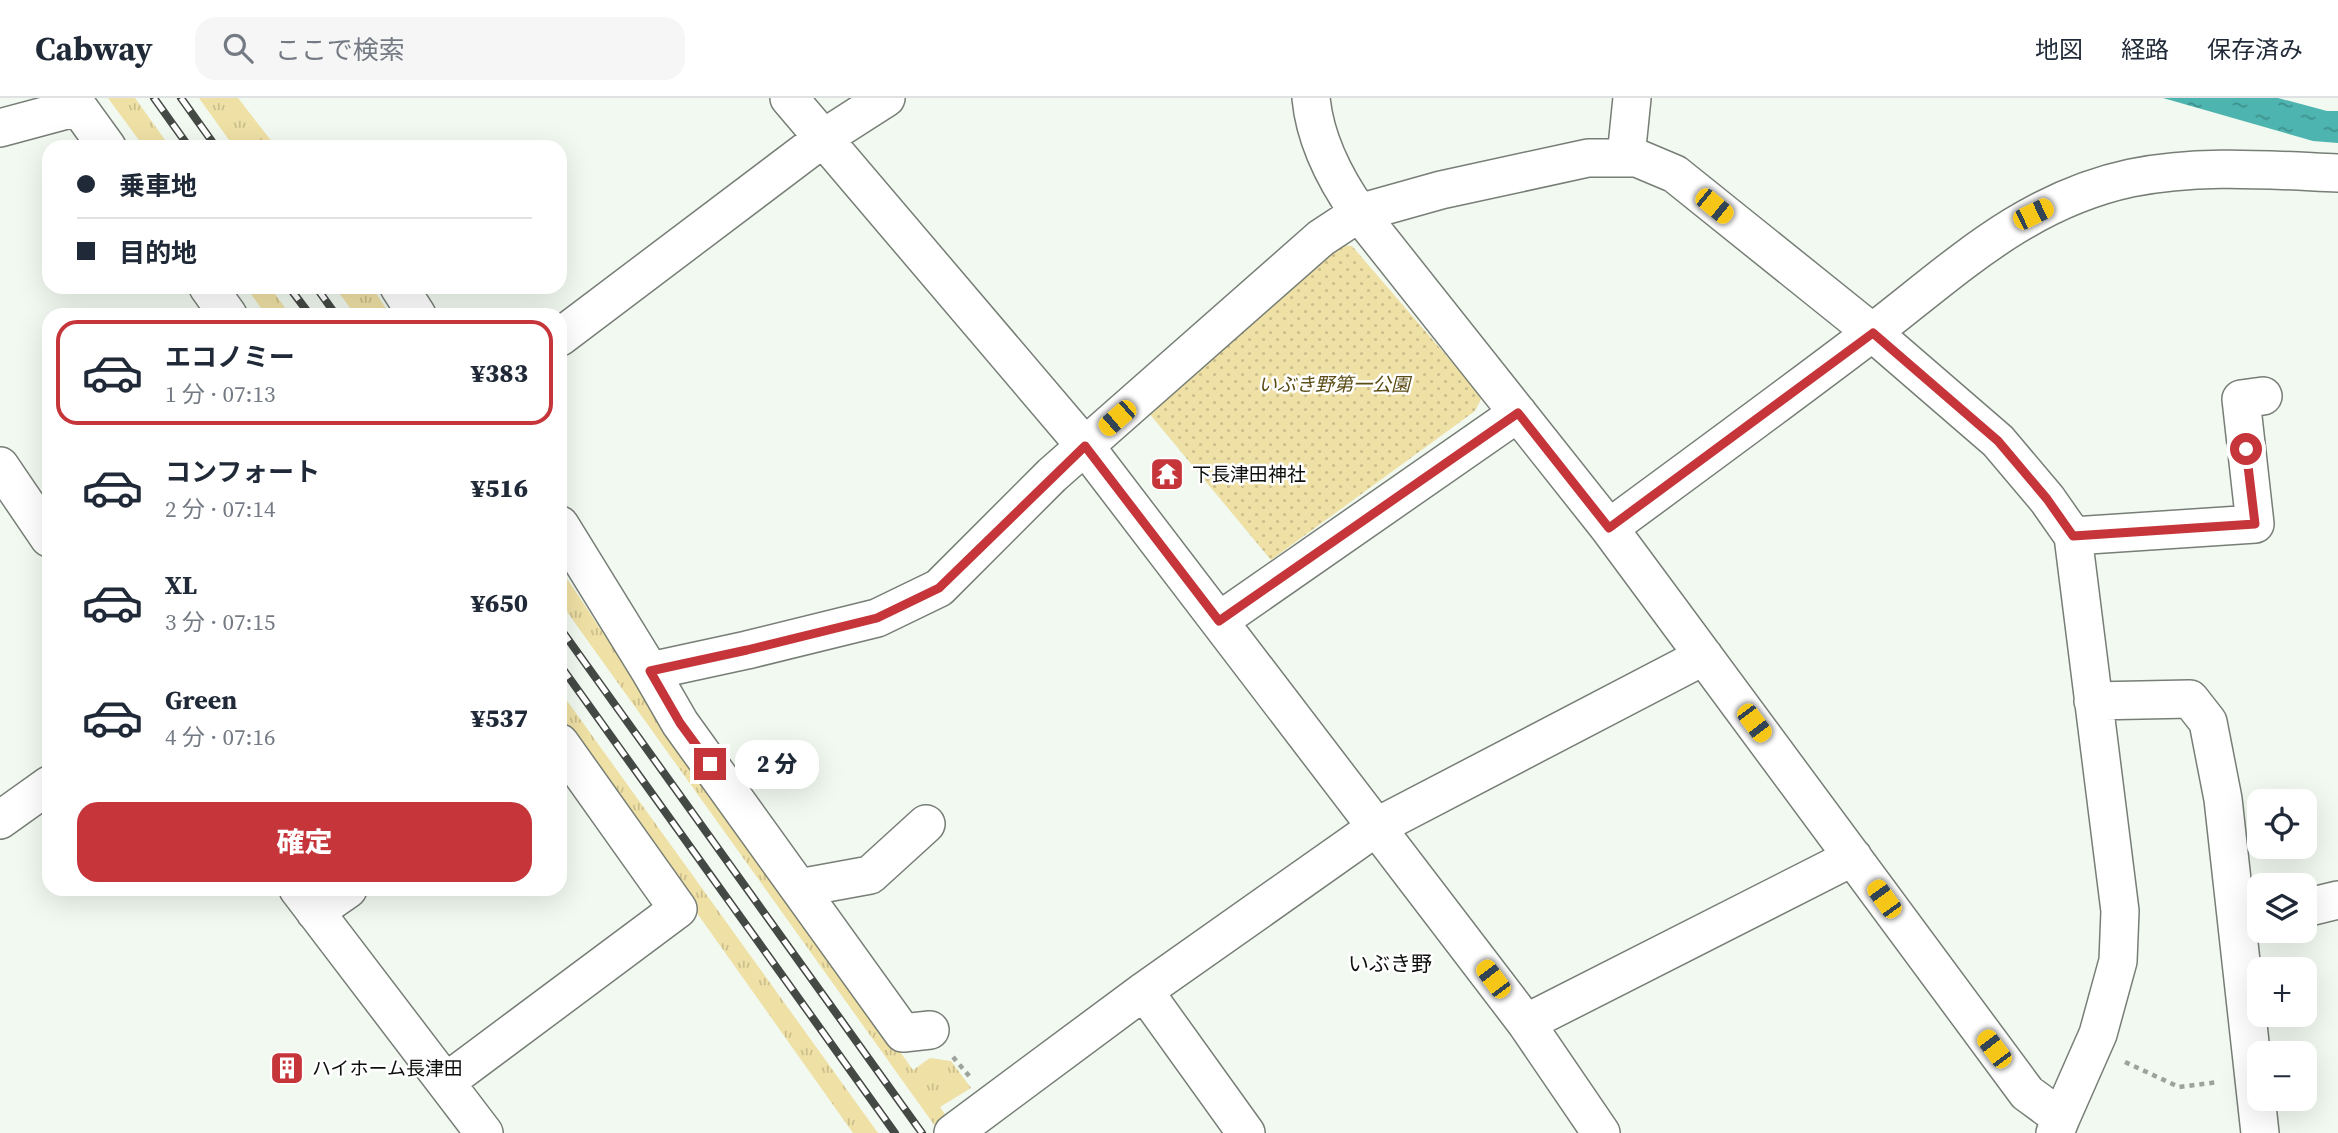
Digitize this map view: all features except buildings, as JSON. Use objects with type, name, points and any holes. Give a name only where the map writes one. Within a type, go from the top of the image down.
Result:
[{"type":"street","points":[[789,98],[1085,446],[1526,1023],[1601,1133]]},
{"type":"street","points":[[567,332],[822,139],[886,98]]},
{"type":"street","points":[[650,671],[877,618],[939,588],[1085,446],[1321,238],[1359,214],[1441,190],[1575,161],[1637,158],[1675,174],[1873,333],[1998,441],[2047,499],[2073,536],[2120,911],[2118,961],[2098,1034],[2058,1126],[2027,1093],[1609,528],[1359,214],[1334,173],[1313,122],[1311,98]]},
{"type":"street","points":[[1626,157],[1632,98]]},
{"type":"street","points":[[0,128],[78,107],[102,140]]},
{"type":"street","points":[[1609,528],[1873,333],[2014,223],[2093,189],[2131,178],[2208,169],[2338,173]]},
{"type":"street","points":[[2073,536],[2255,524],[2241,398]]},
{"type":"street","points":[[1219,621],[1518,413]]},
{"type":"street","points":[[0,466],[42,528]]},
{"type":"street","points":[[567,536],[680,723],[903,1033],[930,1030]]},
{"type":"street","points":[[953,1133],[1144,991],[1377,826],[1704,656]]},
{"type":"street","points":[[2093,701],[2190,699],[2208,722],[2247,911]]},
{"type":"street","points":[[446,1082],[678,909],[567,753]]},
{"type":"street","points":[[0,820],[42,790]]},
{"type":"street","points":[[799,888],[870,875],[926,824]]},
{"type":"street","points":[[1526,1023],[1853,856]]},
{"type":"street","points":[[324,896],[307,901],[484,1133]]},
{"type":"street","points":[[2317,905],[2338,900]]},
{"type":"street","points":[[2250,943],[2260,1133]]},
{"type":"street","points":[[1144,991],[1246,1133]]},
{"type":"path","points":[[930,1030],[993,1105]]},
{"type":"path","points":[[2120,1060],[2179,1087],[2213,1082]]},
{"type":"green space","points":[[108,98],[135,98],[165,140],[139,140]]},
{"type":"green space","points":[[199,98],[238,98],[271,140],[229,140]]},
{"type":"green space","name":"いぶき野第一公園","points":[[1332,244],[1352,246],[1482,397],[1475,411],[1271,560],[1148,412]]},
{"type":"green space","points":[[251,294],[275,294],[285,308],[261,308]]},
{"type":"green space","points":[[340,294],[376,294],[386,308],[350,308]]},
{"type":"green space","points":[[567,579],[625,666],[913,1070],[930,1058],[951,1061],[971,1088],[940,1107],[958,1133],[940,1133],[567,612]]},
{"type":"green space","points":[[567,701],[878,1133],[853,1133],[567,730]]},
{"type":"water","points":[[2163,98],[2278,98],[2327,111],[2338,111],[2338,143],[2313,141]]},
{"type":"railway","points":[[154,98],[184,140]]},
{"type":"railway","points":[[181,98],[211,140]]},
{"type":"railway","points":[[294,294],[305,308]]},
{"type":"railway","points":[[321,294],[331,308]]},
{"type":"railway","points":[[567,638],[922,1133]]},
{"type":"railway","points":[[567,675],[895,1133]]},
{"type":"place","name":"下長津田神社","points":[[1167,474]]},
{"type":"place","name":"ハイホーム長津田","points":[[287,1068]]},
{"type":"district","name":"いぶき野","points":[[1390,964]]},
{"type":"route","points":[[710,764],[680,723],[650,671],[877,618],[939,588],[1052,475],[1085,446],[1219,621],[1518,413],[1609,528],[1873,333],[1998,441],[2047,499],[2073,536],[2255,524],[2246,449]]}]
